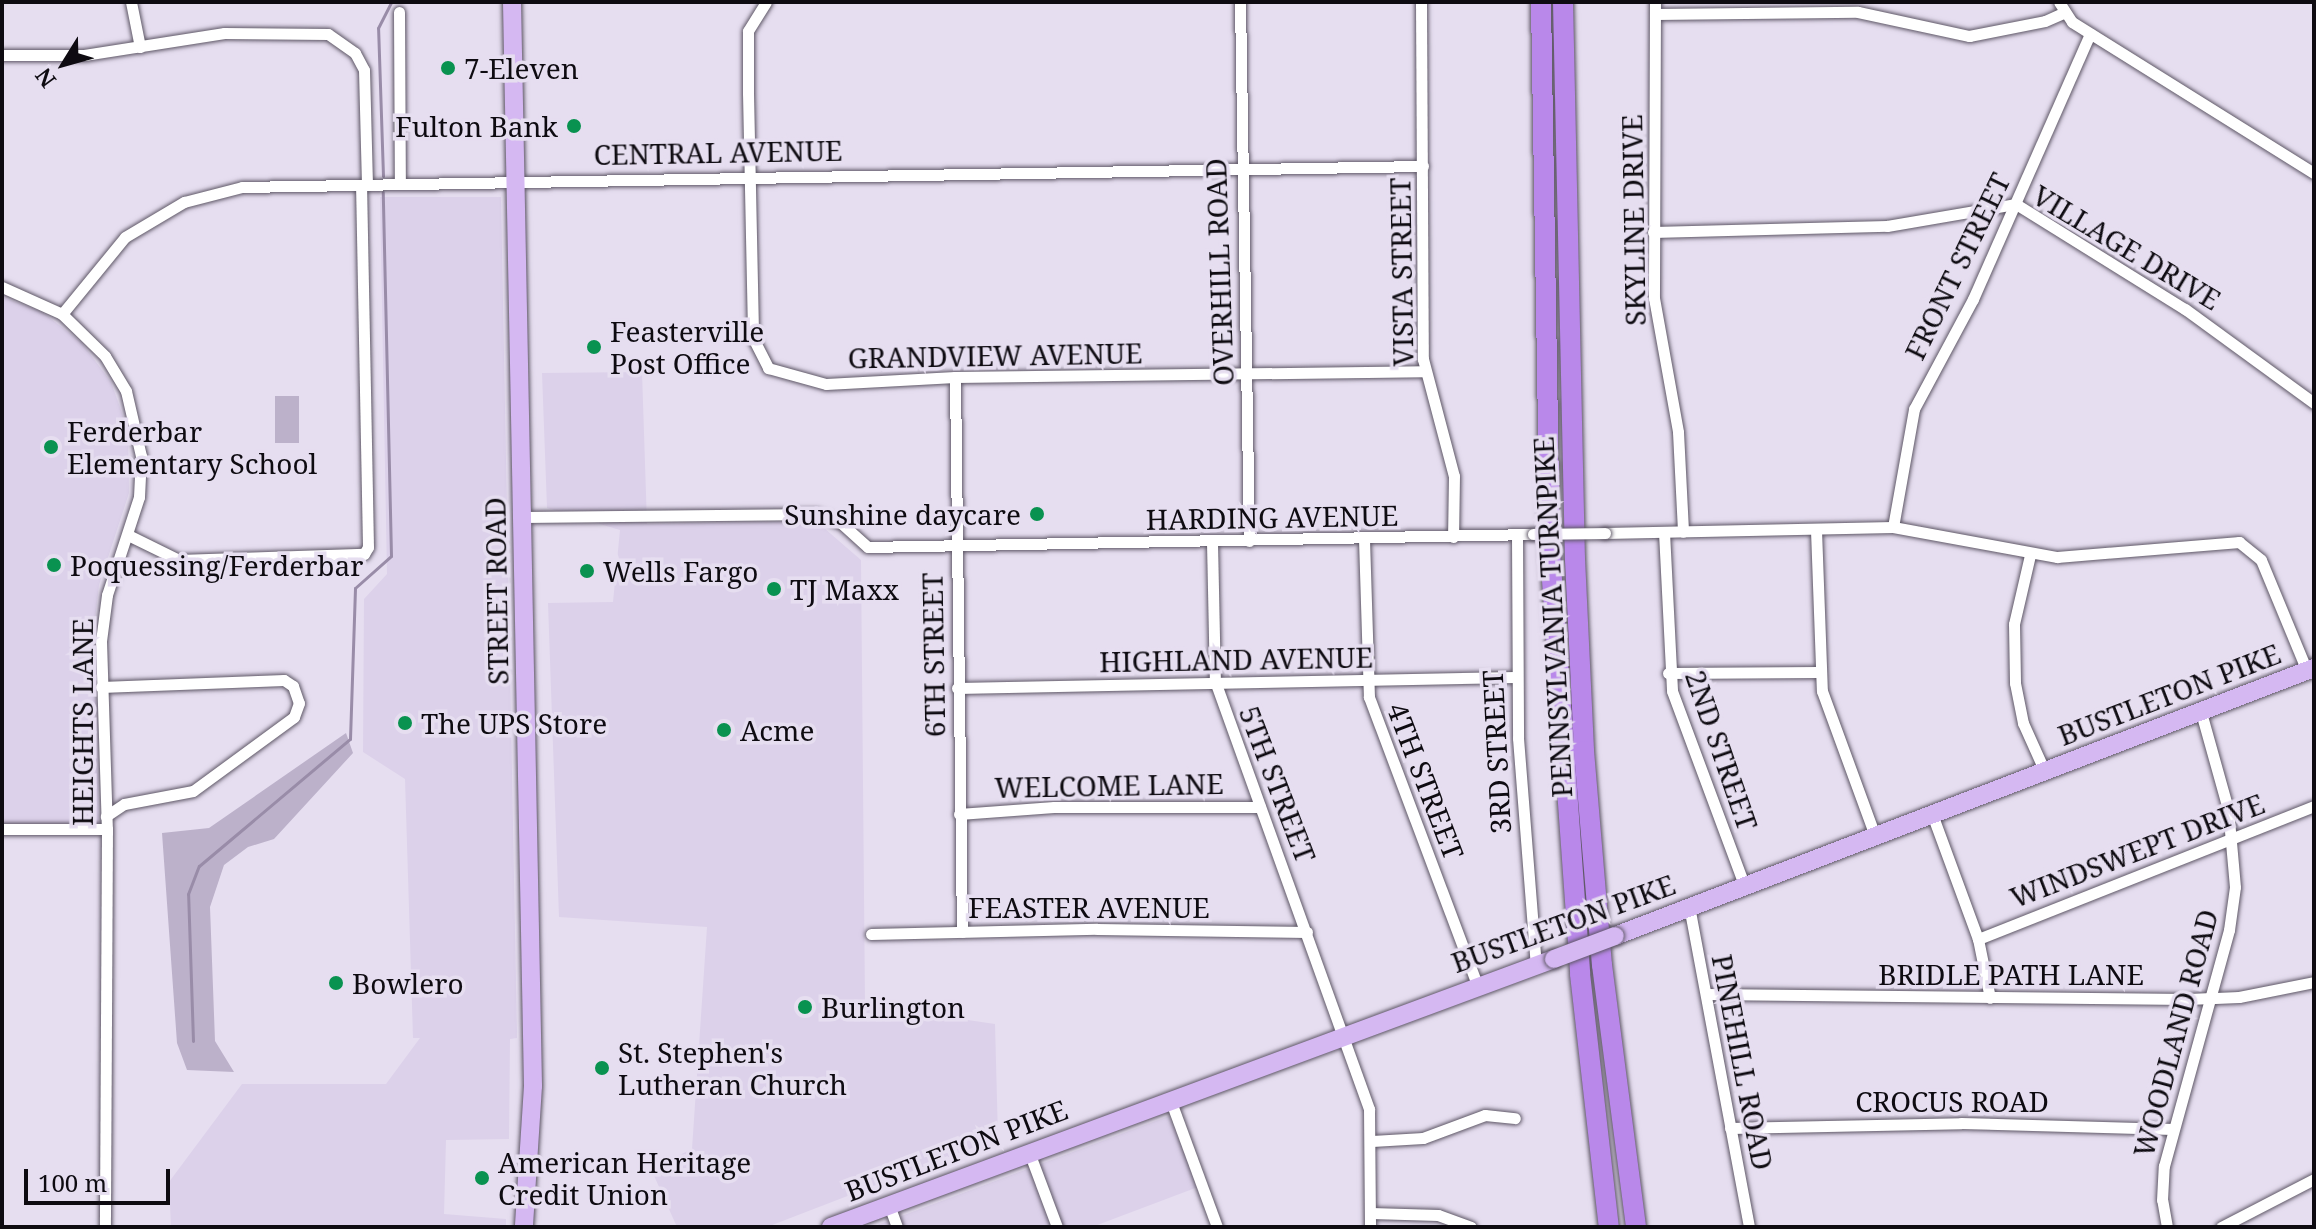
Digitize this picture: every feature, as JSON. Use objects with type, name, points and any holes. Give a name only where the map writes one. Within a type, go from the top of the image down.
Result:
[{"type":"highway","name":"PENNSYLVANIA TURNPIKE","points":[[1541,2],[1550,552],[1580,974],[1609,1227]]},
{"type":"highway","name":"PENNSYLVANIA TURNPIKE","points":[[1563,2],[1575,559],[1584,751],[1602,965],[1636,1227]]},
{"type":"main road","name":"STREET ROAD","points":[[512,2],[533,1086],[524,1227]]},
{"type":"main road","name":"BUSTLETON PIKE","points":[[831,1227],[1477,985],[1536,966],[2310,670]]},
{"type":"street","points":[[131,2],[140,47]]},
{"type":"street","name":"GRANDVIEW AVENUE","points":[[766,2],[755,13],[748,36],[753,338],[768,368],[826,384],[955,377],[1424,371]]},
{"type":"street","name":"OVERHILL ROAD","points":[[1240,2],[1239,168],[1249,541]]},
{"type":"street","name":"VISTA STREET","points":[[1421,2],[1424,371],[1454,476],[1453,537]]},
{"type":"street","points":[[1655,8],[1858,12],[1969,36],[2045,21],[2061,7],[2090,34],[2314,173]]},
{"type":"street","name":"SKYLINE DRIVE","points":[[1655,8],[1654,298],[1678,432],[1683,532]]},
{"type":"street","points":[[399,12],[400,184]]},
{"type":"street","points":[[2,55],[84,55],[224,33],[318,32],[335,37],[355,53],[364,70],[368,547],[364,554],[179,560],[128,535]]},
{"type":"street","name":"FRONT STREET","points":[[1893,527],[1914,409],[1973,299],[2090,34]]},
{"type":"street","name":"CENTRAL AVENUE","points":[[62,314],[125,237],[184,202],[242,187],[750,175],[1423,166]]},
{"type":"street","name":"VILLAGE DRIVE","points":[[1653,232],[1887,226],[2016,204],[2185,309],[2314,403]]},
{"type":"street","name":"HEIGHTS LANE","points":[[2,287],[62,314],[105,356],[135,417],[140,483],[128,535],[107,595],[101,687],[107,822],[105,1227]]},
{"type":"street","name":"6TH STREET","points":[[955,377],[962,932]]},
{"type":"street","name":"HARDING AVENUE","points":[[523,517],[816,514],[841,523],[865,546],[1212,542],[1893,527],[2030,555],[2239,542],[2261,560],[2310,670]]},
{"type":"street","points":[[1816,530],[1819,672],[1875,836]]},
{"type":"street","name":"2ND STREET","points":[[1664,532],[1668,673],[1744,885]]},
{"type":"street","name":"3RD STREET","points":[[1517,535],[1515,677],[1536,966]]},
{"type":"street","name":"4TH STREET","points":[[1364,539],[1366,679],[1477,985]]},
{"type":"street","name":"5TH STREET","points":[[1212,542],[1215,681],[1345,1034],[1369,1109],[1372,1141],[1370,1227]]},
{"type":"street","points":[[2030,555],[2016,607],[2015,683],[2023,723],[2045,772]]},
{"type":"street","points":[[1668,673],[1819,672]]},
{"type":"street","name":"HIGHLAND AVENUE","points":[[957,688],[1515,677]]},
{"type":"street","points":[[2,829],[107,822],[124,804],[193,791],[294,717],[299,703],[293,686],[284,680],[101,687]]},
{"type":"street","name":"WOODLAND ROAD","points":[[2167,1227],[2162,1183],[2173,1129],[2232,916],[2232,838],[2222,779],[2201,712]]},
{"type":"street","name":"WINDSWEPT DRIVE","points":[[1978,939],[2314,806]]},
{"type":"street","name":"WELCOME LANE","points":[[959,814],[1054,807],[1260,807]]},
{"type":"street","points":[[1932,814],[1978,939],[1990,998]]},
{"type":"street","name":"PINEHILL ROAD","points":[[1689,906],[1749,1227]]},
{"type":"street","name":"FEASTER AVENUE","points":[[871,934],[1307,932]]},
{"type":"street","name":"BRIDLE PATH LANE","points":[[1706,994],[2209,998],[2314,982]]},
{"type":"street","points":[[1170,1099],[1217,1227]]},
{"type":"street","points":[[1372,1141],[1423,1138],[1485,1115],[1515,1118]]},
{"type":"street","name":"CROCUS ROAD","points":[[1730,1128],[1961,1123],[2173,1129]]},
{"type":"street","points":[[1029,1152],[1057,1227]]},
{"type":"street","points":[[2221,1227],[2314,1179]]},
{"type":"street","points":[[889,1205],[897,1227]]},
{"type":"street","points":[[1371,1213],[1447,1216],[1471,1227]]},
{"type":"shaded area","points":[[380,197],[501,197],[517,1038],[510,1039],[509,1139],[446,1140],[444,1214],[506,1219],[506,1227],[171,1227],[169,1182],[242,1084],[386,1084],[420,1038],[413,1038],[405,779],[363,752],[364,599],[387,574]]},
{"type":"shaded area","name":"Poquessing/Ferderbar","points":[[2,297],[42,312],[81,342],[111,382],[128,430],[129,493],[99,585],[94,628],[99,825],[2,825]]},
{"type":"shaded area","points":[[642,372],[647,524],[816,521],[861,560],[865,1005],[995,1024],[998,1138],[767,1227],[677,1227],[651,1169],[692,1149],[707,927],[559,917],[548,603],[613,602],[620,530],[547,508],[542,373]]},
{"type":"shaded area","points":[[275,396],[299,396],[299,443],[275,443]]},
{"type":"shaded area","points":[[346,733],[353,753],[274,839],[248,847],[224,865],[210,907],[215,1041],[234,1072],[187,1070],[177,1043],[162,833],[209,828]]},
{"type":"shaded area","points":[[1169,1116],[1198,1187],[1092,1227],[872,1227]]},
{"type":"waterway","points":[[383,176],[378,28],[391,2]]},
{"type":"waterway","points":[[193,1041],[188,894],[199,866],[350,739],[355,588],[391,556],[383,192]]},
{"type":"place","name":"7-Eleven","points":[[448,68]]},
{"type":"place","name":"Fulton Bank","points":[[574,126]]},
{"type":"place","name":"Feasterville Post Office","points":[[594,347]]},
{"type":"place","name":"Ferderbar Elementary School","points":[[51,447]]},
{"type":"place","name":"Sunshine daycare","points":[[1037,514]]},
{"type":"place","name":"Poquessing/Ferderbar","points":[[54,565]]},
{"type":"place","name":"Wells Fargo","points":[[587,571]]},
{"type":"place","name":"TJ Maxx","points":[[774,589]]},
{"type":"place","name":"The UPS Store","points":[[405,723]]},
{"type":"place","name":"Acme","points":[[724,730]]},
{"type":"place","name":"Bowlero","points":[[336,983]]},
{"type":"place","name":"Burlington","points":[[805,1007]]},
{"type":"place","name":"St. Stephen's Lutheran Church","points":[[602,1068]]},
{"type":"place","name":"American Heritage Credit Union","points":[[482,1178]]}]
